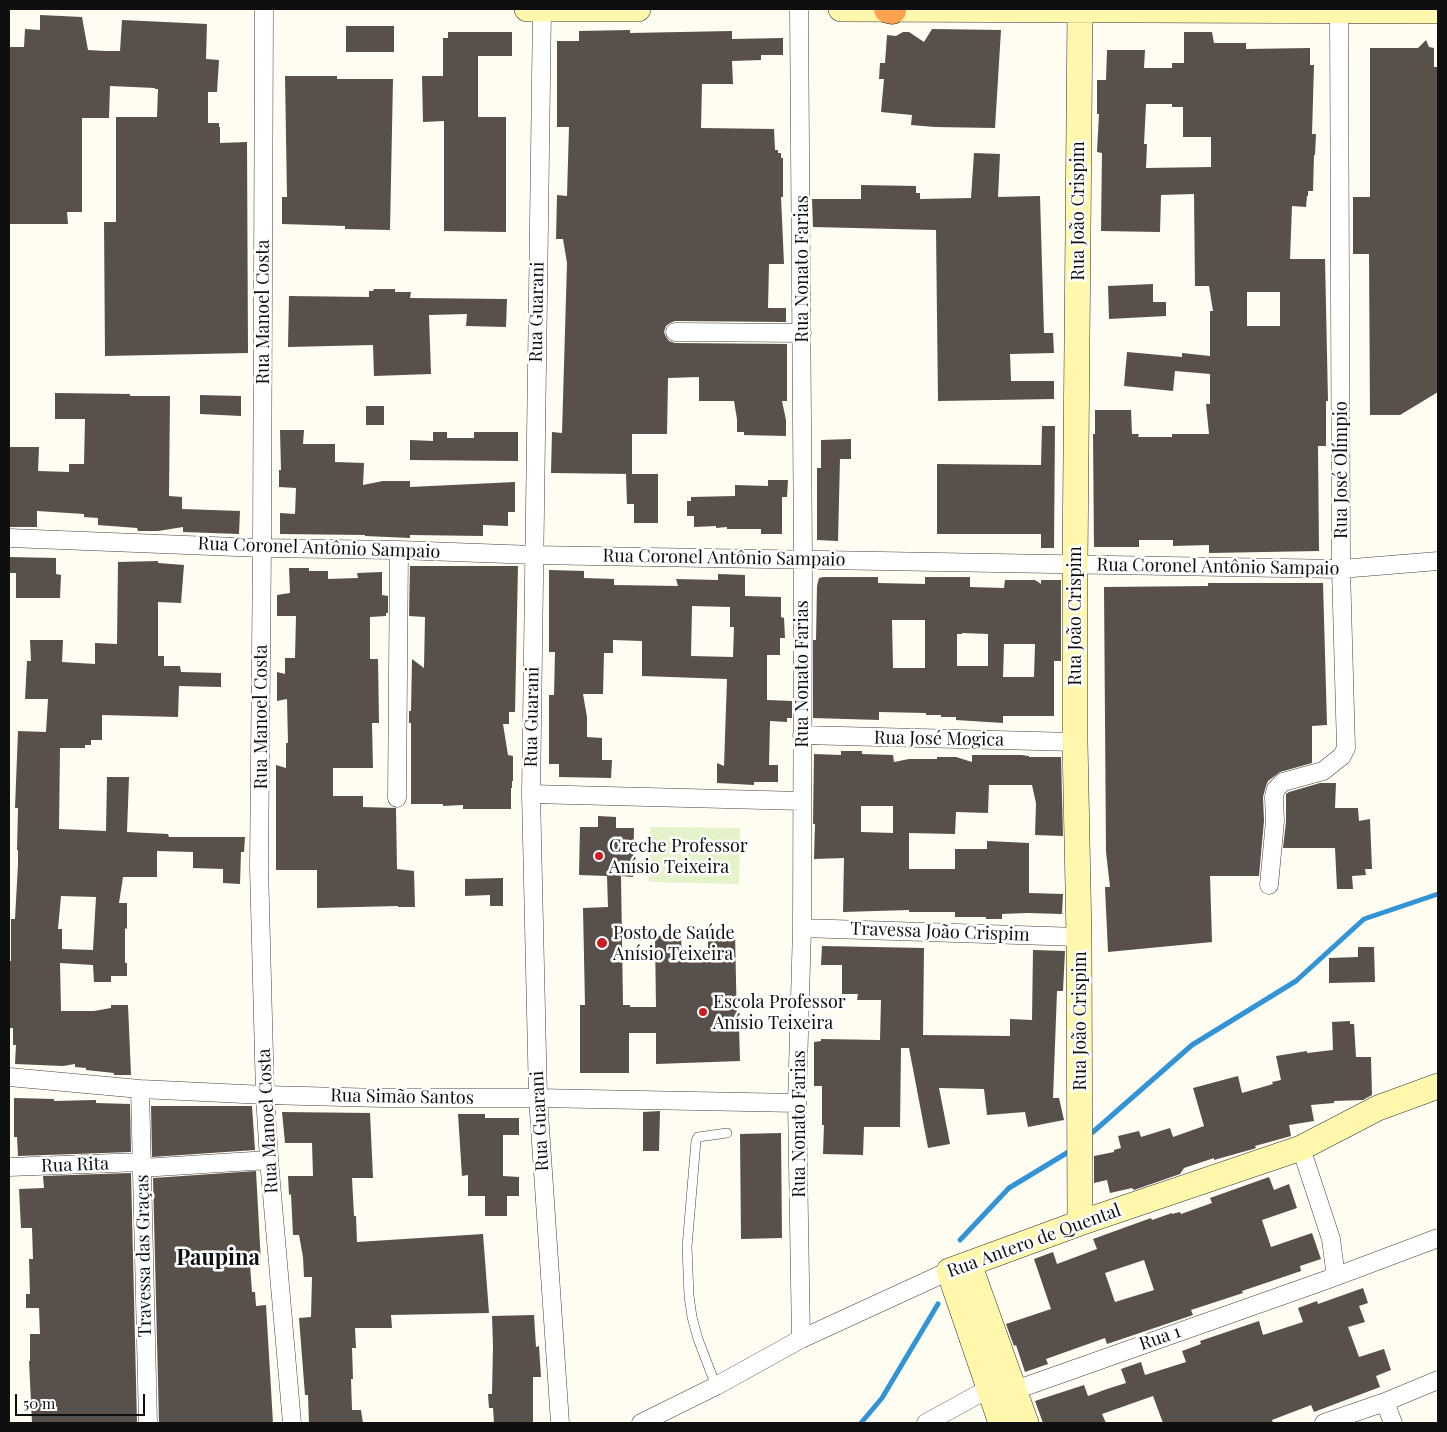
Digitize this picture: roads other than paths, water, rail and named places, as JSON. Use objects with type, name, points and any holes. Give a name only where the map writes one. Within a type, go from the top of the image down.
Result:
[{"type":"street","name":"Rua Manoel Costa","points":[[264,9],[259,867],[265,1095],[292,1423]]},
{"type":"street","points":[[527,9],[638,9]]},
{"type":"street","name":"Rua Guarani","points":[[542,9],[531,794],[538,1098],[560,1423]]},
{"type":"street","name":"Rua Nonato Farias","points":[[800,9],[803,559],[802,928],[797,1103],[801,1339]]},
{"type":"street","points":[[841,9],[1438,11]]},
{"type":"street","name":"Rua João Crispim","points":[[1080,10],[1075,564],[1080,1223]]},
{"type":"street","name":"Rua José Olímpio","points":[[1270,885],[1276,789],[1283,782],[1323,771],[1342,756],[1346,748],[1342,569],[1339,11]]},
{"type":"street","points":[[675,332],[802,333]]},
{"type":"street","name":"Rua Coronel Antônio Sampaio","points":[[9,538],[262,548],[399,550],[534,555],[1342,569],[1438,562]]},
{"type":"street","points":[[398,798],[399,550]]},
{"type":"street","name":"Rua José Mogica","points":[[802,735],[1075,742]]},
{"type":"street","points":[[531,794],[802,801]]},
{"type":"street","name":"Travessa João Crispim","points":[[802,928],[1079,937]]},
{"type":"street","name":"Rua Simão Santos","points":[[9,1076],[140,1089],[265,1095],[797,1103]]},
{"type":"street","name":"Travessa das Graças","points":[[140,1089],[148,1423]]},
{"type":"street","name":"Rua Antero de Quental","points":[[642,1423],[716,1386],[801,1339],[959,1268],[1080,1223],[1301,1148],[1378,1108],[1437,1090]]},
{"type":"street","points":[[1301,1148],[1331,1239],[1335,1270],[1329,1279]]},
{"type":"street","name":"Rua Rita","points":[[9,1167],[141,1165],[269,1160]]},
{"type":"street","name":"Rua 1","points":[[926,1423],[1002,1388],[1329,1279],[1438,1238]]},
{"type":"street","points":[[959,1268],[1002,1388],[1026,1423]]},
{"type":"street","points":[[1324,1423],[1386,1402],[1438,1380]]},
{"type":"street","points":[[1001,1423],[1002,1388]]},
{"type":"street","points":[[1386,1402],[1393,1423]]},
{"type":"lane","points":[[716,1386],[698,1339],[692,1317],[687,1247],[696,1141],[698,1137],[727,1132]]},
{"type":"waterway","points":[[1093,1132],[1192,1045],[1296,981],[1364,919],[1438,894]]},
{"type":"waterway","points":[[960,1240],[1009,1188],[1070,1151]]},
{"type":"waterway","points":[[861,1423],[882,1398],[938,1304]]},
{"type":"place","name":"Creche Professor Anísio Teixeira","points":[[599,856]]},
{"type":"place","name":"Posto de Saúde Anísio Teixeira","points":[[602,943]]},
{"type":"place","name":"Escola Professor Anísio Teixeira","points":[[703,1012]]},
{"type":"district","name":"Paupina","points":[[218,1258]]}]
